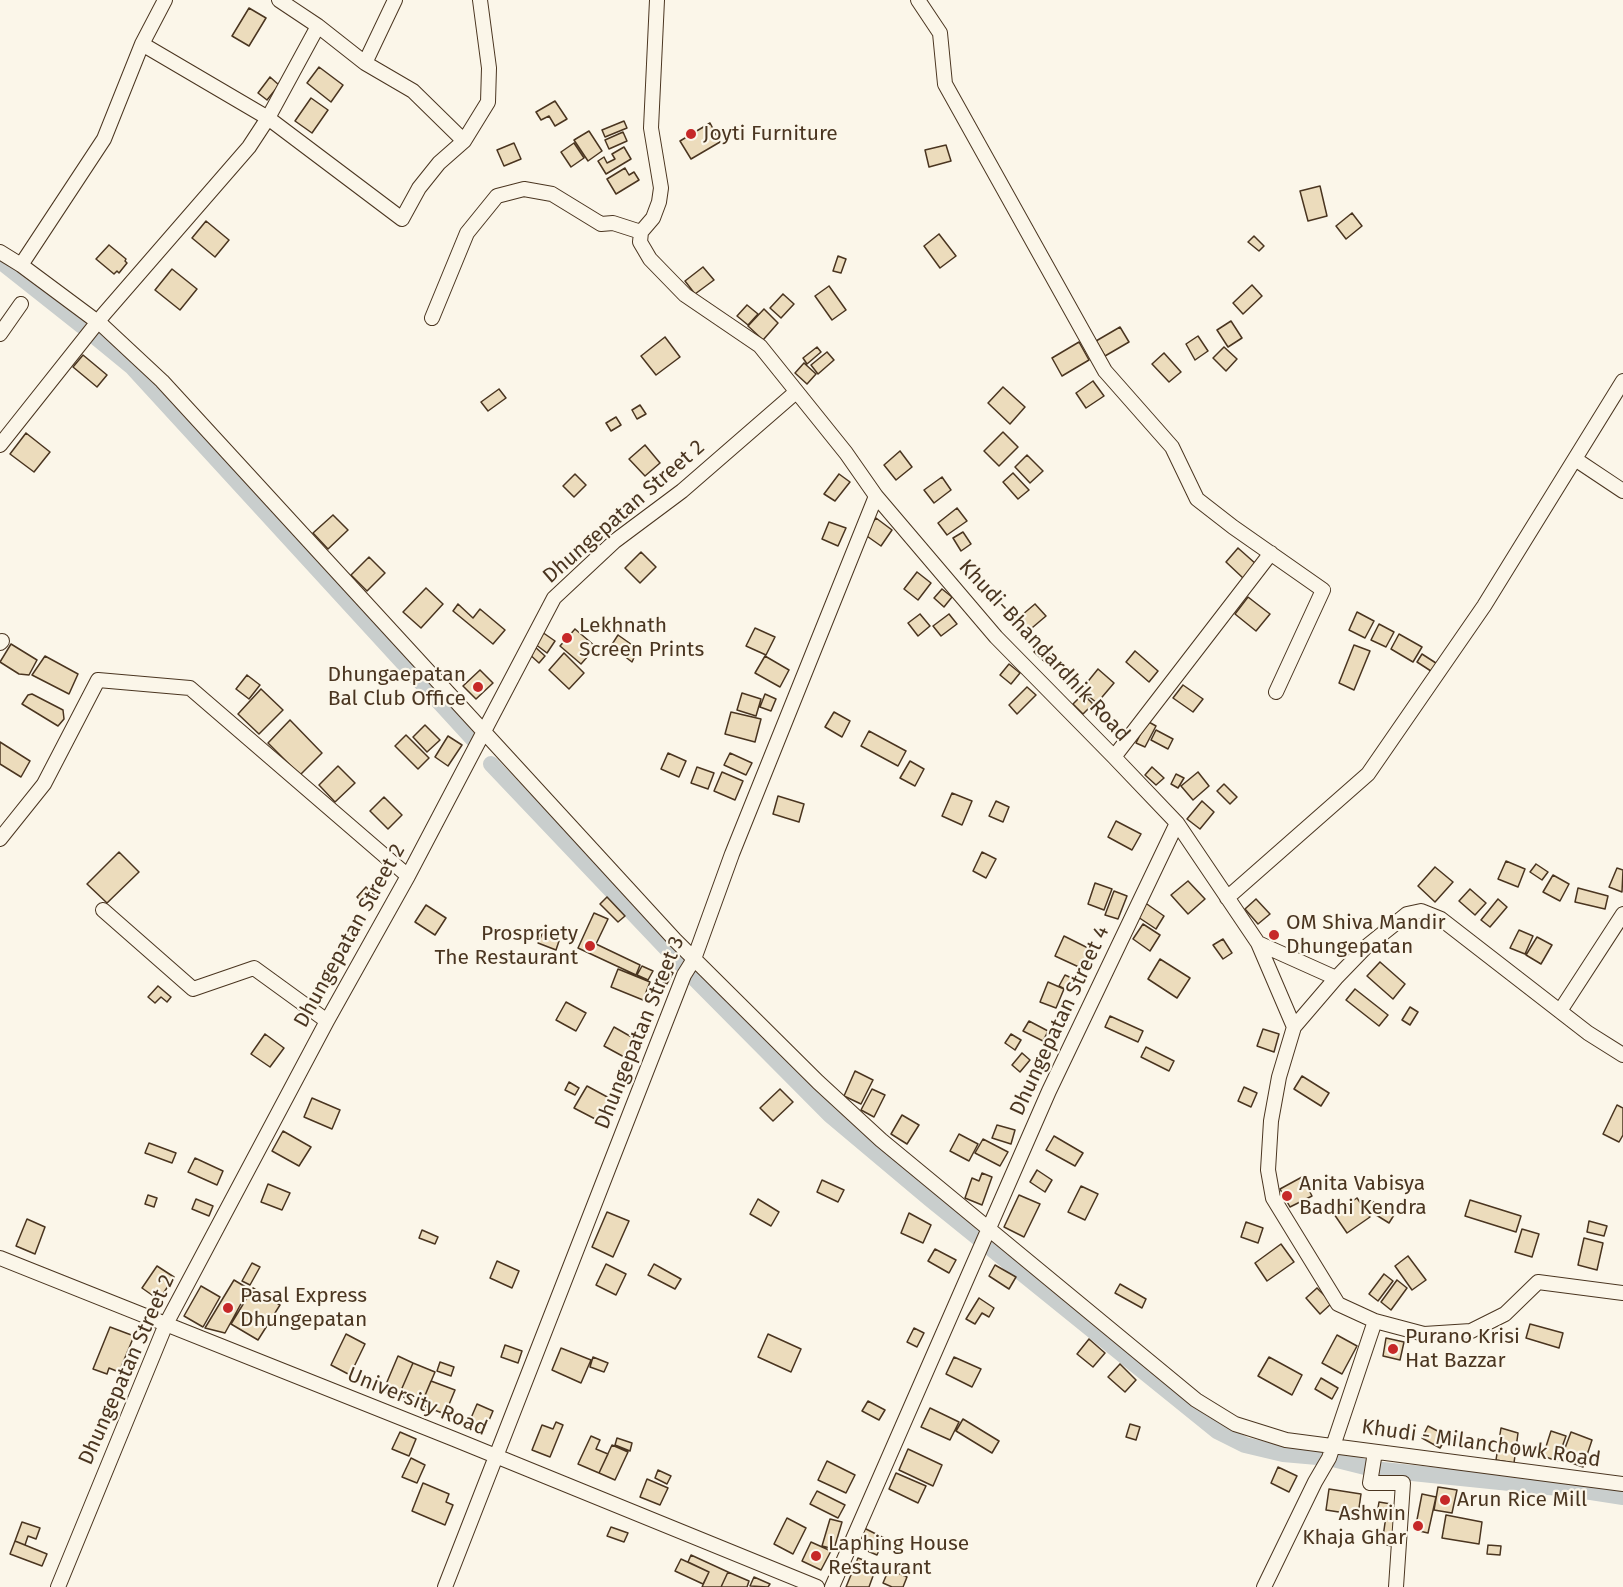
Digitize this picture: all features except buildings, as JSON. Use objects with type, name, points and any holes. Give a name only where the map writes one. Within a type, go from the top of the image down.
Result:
[{"type":"street","points":[[21,265],[104,139],[142,44],[165,0]]},
{"type":"street","points":[[365,63],[395,0]]},
{"type":"street","points":[[142,44],[268,118],[402,219],[419,188],[439,163],[464,141],[488,102],[489,68],[480,0]]},
{"type":"street","points":[[432,318],[467,233],[497,196],[524,189],[552,194],[601,224],[613,224],[641,232],[653,218],[661,188],[651,128],[657,0]]},
{"type":"street","points":[[918,0],[940,33],[945,84],[1105,371],[1172,447],[1197,499],[1323,590],[1276,692]]},
{"type":"street","points":[[287,2],[365,63],[413,91],[464,141]]},
{"type":"street","points":[[0,445],[98,322],[249,147],[268,118],[318,26]]},
{"type":"street","name":"Khudi-Bhandardhik Road","points":[[641,232],[639,242],[650,259],[685,295],[760,346],[846,453],[876,496],[996,637],[1177,823],[1258,943],[1294,1027]]},
{"type":"street","name":"Khudi - Milanchowk Road","points":[[0,252],[98,322],[162,381],[694,959],[833,1097],[985,1239],[1196,1400],[1235,1424],[1286,1440],[1623,1485]]},
{"type":"street","points":[[0,334],[21,304]]},
{"type":"street","points":[[1227,898],[1368,774],[1484,606],[1623,381]]},
{"type":"street","name":"Dhungepatan Street 2","points":[[58,1587],[166,1324],[327,1022],[408,876],[554,598],[615,541],[682,490],[796,392]]},
{"type":"street","points":[[1575,459],[1623,491]]},
{"type":"street","name":"Dhungepatan Street 3","points":[[445,1587],[684,975],[694,959],[732,854],[876,496]]},
{"type":"street","points":[[1114,757],[1270,553]]},
{"type":"street","points":[[0,839],[44,784],[99,680],[190,687],[408,876]]},
{"type":"street","name":"Dhungepatan Street 4","points":[[832,1587],[1049,1091],[1177,823]]},
{"type":"street","points":[[103,910],[193,989],[254,968],[327,1022]]},
{"type":"street","points":[[1623,1055],[1588,1033],[1441,919],[1421,911],[1407,915],[1366,947],[1294,1027],[1279,1077],[1271,1121],[1268,1170],[1273,1198],[1338,1304],[1375,1321],[1424,1334],[1471,1331],[1505,1314],[1538,1282],[1623,1293]]},
{"type":"street","points":[[1560,1011],[1623,914]]},
{"type":"street","points":[[1258,943],[1336,978]]},
{"type":"street","name":"University Road","points":[[0,1258],[497,1456],[817,1587]]},
{"type":"street","points":[[1264,1587],[1334,1445],[1375,1321]]},
{"type":"street","points":[[1375,1452],[1370,1483],[1403,1483],[1395,1587]]},
{"type":"waterway","points":[[0,261],[82,326]]},
{"type":"waterway","points":[[93,335],[132,367],[473,739]]},
{"type":"waterway","points":[[491,764],[682,965]]},
{"type":"waterway","points":[[692,976],[830,1115],[930,1199],[1217,1431],[1245,1445],[1283,1454],[1329,1458],[1373,1469],[1578,1490],[1623,1497]]},
{"type":"place","name":"Joyti Furniture","points":[[691,134]]},
{"type":"place","name":"Lekhnath Screen Prints","points":[[567,638]]},
{"type":"place","name":"Dhungaepatan Bal Club Office","points":[[478,687]]},
{"type":"place","name":"OM Shiva Mandir Dhungepatan","points":[[1274,935]]},
{"type":"place","name":"Prospriety The Restaurant","points":[[590,946]]},
{"type":"place","name":"Anita Vabisya Badhi Kendra","points":[[1287,1196]]},
{"type":"place","name":"Pasal Express Dhungepatan","points":[[228,1308]]},
{"type":"place","name":"Purano Krisi Hat Bazzar","points":[[1393,1349]]},
{"type":"place","name":"Arun Rice Mill","points":[[1445,1500]]},
{"type":"place","name":"Ashwin Khaja Ghar","points":[[1418,1526]]},
{"type":"place","name":"Laphing House Restaurant","points":[[816,1556]]}]
